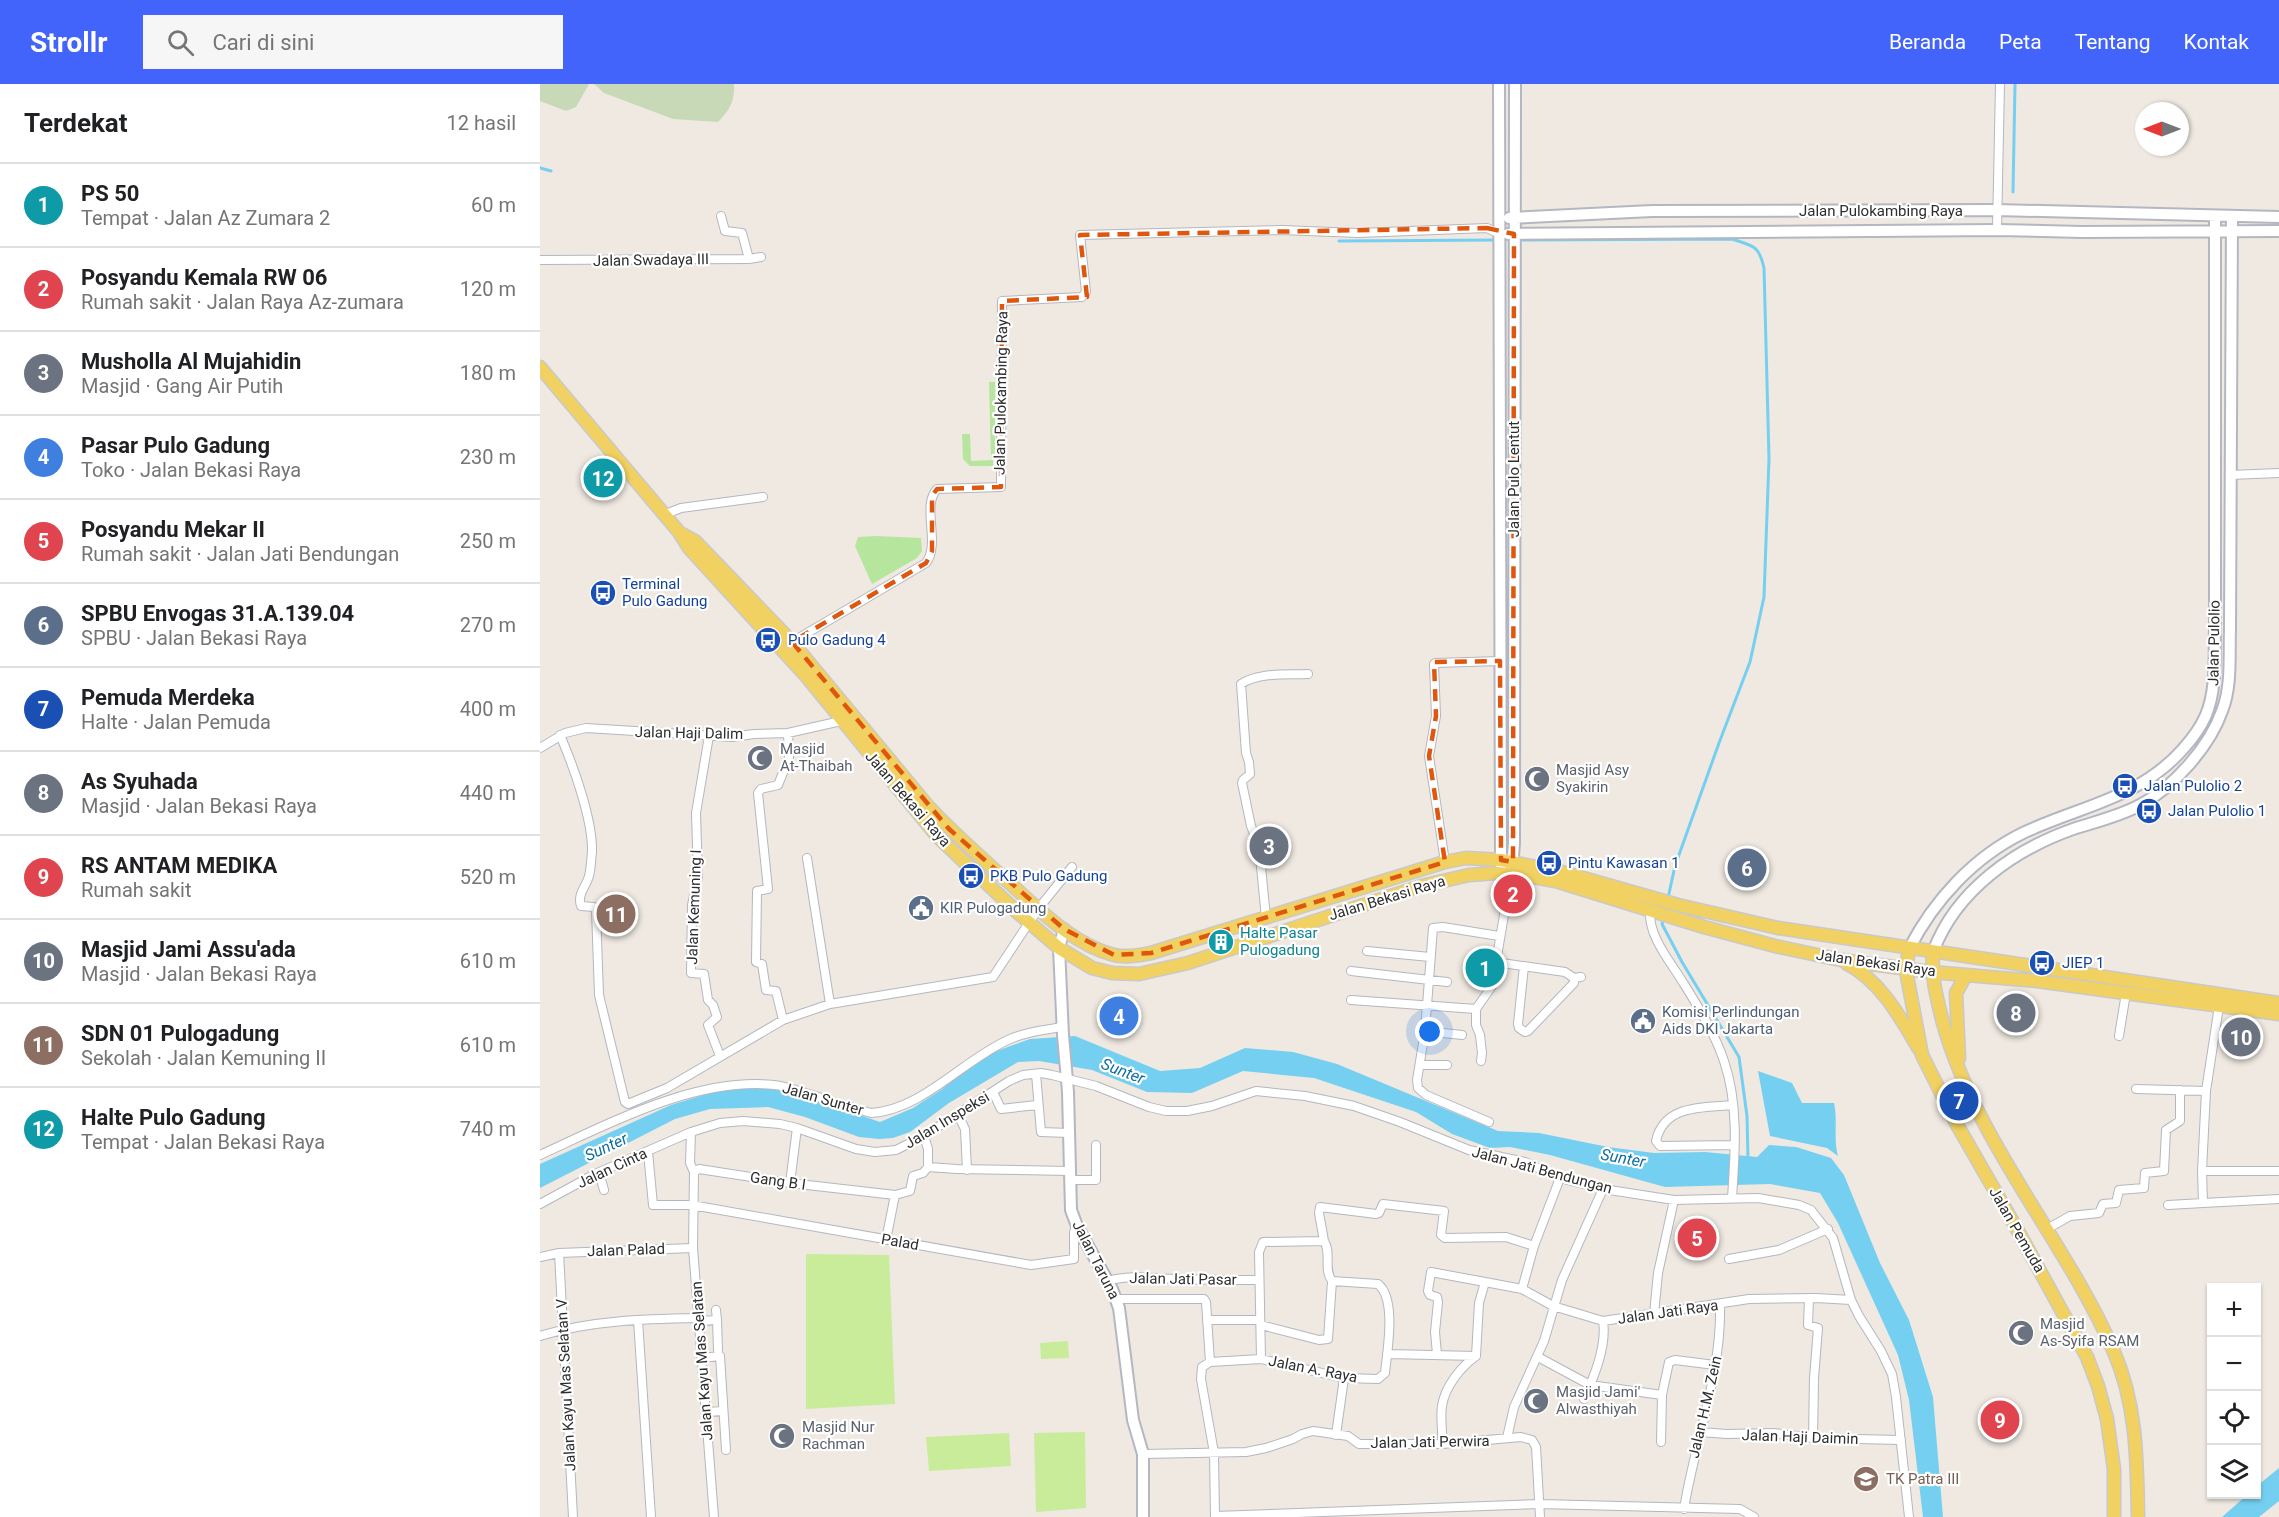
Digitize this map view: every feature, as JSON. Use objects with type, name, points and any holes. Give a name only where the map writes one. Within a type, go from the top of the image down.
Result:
[{"type":"main road","name":"Jalan Bekasi Raya","points":[[540,367],[663,515],[679,532],[695,541],[937,836],[1029,922],[1059,948],[1081,963],[1101,970],[1139,974],[1188,963],[1437,882],[1507,870],[1562,872],[1653,906],[1677,911],[1934,952],[2080,981],[2126,993],[2279,1014]]},
{"type":"main road","name":"Jalan Bekasi Raya","points":[[737,592],[792,642],[940,819],[1038,909],[1093,947],[1125,956],[1151,953],[1445,862],[1466,858],[1507,870]]},
{"type":"main road","name":"Jalan Bekasi Raya","points":[[1677,911],[1696,925],[1841,960],[1931,972],[2080,981],[2279,1003]]},
{"type":"main road","name":"Jalan Pemuda","points":[[1909,949],[1906,969],[1922,1055],[1956,1123],[2087,1357],[2098,1386],[2107,1419],[2114,1469],[2114,1517]]},
{"type":"main road","name":"Jalan Pemuda","points":[[1934,952],[1931,972],[1933,987],[1946,1035],[1960,1074],[1983,1123],[2048,1229],[2114,1352],[2133,1412],[2138,1517]]},
{"type":"main road","points":[[1841,960],[1872,980],[1902,1020],[1922,1055]]},
{"type":"main road","points":[[1960,1074],[1956,993],[1966,975]]},
{"type":"street","name":"Jalan Pulo Lentut","points":[[1499,84],[1500,661],[1507,870]]},
{"type":"street","name":"Jalan Pulo Lentut","points":[[1507,870],[1514,785],[1515,84]]},
{"type":"street","points":[[1997,230],[2000,84]]},
{"type":"street","name":"Jalan Pulokambing Raya","points":[[1500,218],[1652,212],[1997,210],[2279,217]]},
{"type":"street","points":[[721,216],[725,231],[742,233],[749,259]]},
{"type":"street","name":"Jalan Pulolio","points":[[1909,949],[1950,888],[1969,870],[2001,846],[2023,834],[2113,799],[2142,784],[2168,765],[2198,732],[2207,714],[2214,689],[2215,629],[2215,217]]},
{"type":"street","name":"Jalan Pulolio","points":[[1934,952],[1939,938],[1965,898],[2000,866],[2021,852],[2074,828],[2126,812],[2161,793],[2204,745],[2223,710],[2228,688],[2230,630],[2232,217]]},
{"type":"street","points":[[1487,228],[1500,218]]},
{"type":"street","name":"Jalan Pulokambing Raya","points":[[792,642],[926,563],[932,551],[932,496],[937,489],[1001,487],[1002,301],[1082,297],[1086,292],[1080,235],[1282,230],[1367,233],[1487,228],[1500,239],[1997,230],[2279,231]]},
{"type":"street","name":"Jalan Swadaya III","points":[[540,260],[749,259],[761,257]]},
{"type":"street","points":[[2230,475],[2279,473]]},
{"type":"street","points":[[663,515],[681,508],[763,496]]},
{"type":"street","points":[[2215,587],[2230,587]]},
{"type":"street","points":[[2215,629],[2230,630]]},
{"type":"street","points":[[1445,862],[1429,756],[1436,716],[1434,664],[1500,661]]},
{"type":"street","points":[[1266,918],[1259,846],[1251,826],[1242,783],[1250,774],[1246,753],[1242,683],[1269,676],[1308,674]]},
{"type":"street","name":"Jalan Haji Dalim","points":[[540,748],[560,735],[586,728],[732,737],[788,733],[841,720]]},
{"type":"street","points":[[783,1020],[776,991],[766,990],[762,964],[756,962],[757,891],[768,889],[758,793],[761,789],[778,785],[789,758],[788,733]]},
{"type":"street","points":[[560,735],[589,825],[592,852],[590,873],[581,891],[580,905],[594,907],[596,910],[601,1004],[625,1102],[629,1104],[667,1088],[783,1020],[830,1004],[993,977],[1038,909],[1072,867]]},
{"type":"street","name":"Jalan Kemuning I","points":[[709,736],[696,813],[698,877],[692,905],[691,973],[704,974],[708,1000],[713,1005],[717,1017],[708,1024],[720,1056]]},
{"type":"street","points":[[2068,815],[2074,828]]},
{"type":"street","points":[[807,858],[830,1004]]},
{"type":"street","points":[[1481,1061],[1476,1009],[1492,985],[1507,870]]},
{"type":"street","points":[[1950,888],[1965,898]]},
{"type":"street","points":[[1653,906],[1651,924],[1661,947],[1717,1043],[1725,1062],[1734,1105],[1732,1196]]},
{"type":"street","points":[[1489,1122],[1426,1095],[1420,1090],[1418,1080],[1435,927],[1499,936]]},
{"type":"street","name":"Jalan Taruna","points":[[1064,929],[1059,948],[1071,1210],[1077,1226],[1117,1299],[1125,1344],[1133,1420],[1143,1454],[1143,1517]]},
{"type":"street","points":[[1367,951],[1430,957]]},
{"type":"street","points":[[1495,962],[1524,966],[1565,972],[1578,978],[1540,1021],[1528,1031],[1522,1030],[1518,1024],[1524,966]]},
{"type":"street","points":[[1351,971],[1447,982]]},
{"type":"street","points":[[2119,1036],[2126,993]]},
{"type":"street","points":[[1351,1000],[1476,1009]]},
{"type":"street","points":[[2204,1203],[2202,1171],[2206,1091],[2219,1006]]},
{"type":"street","name":"Jalan Sunter","points":[[540,1155],[673,1098],[699,1090],[725,1086],[752,1083],[777,1085],[871,1113],[883,1112],[894,1109],[937,1086],[987,1051],[1009,1039],[1024,1034],[1063,1031]]},
{"type":"street","points":[[1425,1031],[1462,1035]]},
{"type":"street","points":[[1421,1065],[1447,1065]]},
{"type":"street","points":[[1036,1074],[1041,1132],[1069,1133]]},
{"type":"street","name":"Jalan Inspeksi","points":[[689,1134],[720,1123],[742,1121],[774,1123],[797,1128],[856,1149],[875,1152],[896,1150],[924,1136],[1023,1075],[1066,1075]]},
{"type":"street","name":"Jalan Jati Bendungan","points":[[1066,1075],[1149,1107],[1166,1111],[1187,1111],[1212,1106],[1256,1091],[1284,1093],[1354,1106],[1469,1150],[1525,1162],[1560,1178],[1603,1189],[1674,1200],[1732,1196],[1758,1198],[1799,1204],[1811,1210],[1833,1238],[1851,1300],[1892,1374],[1909,1517]]},
{"type":"street","points":[[2136,1089],[2206,1091]]},
{"type":"street","points":[[2048,1229],[2070,1216],[2099,1212],[2103,1204],[2116,1203],[2119,1190],[2144,1188],[2145,1172],[2164,1171],[2166,1130],[2180,1121],[2180,1090]]},
{"type":"street","points":[[993,1092],[1001,1109],[1037,1105]]},
{"type":"street","points":[[1734,1105],[1682,1111],[1660,1125],[1656,1141],[1660,1146],[1734,1147]]},
{"type":"street","points":[[958,1115],[965,1129],[967,1170]]},
{"type":"street","points":[[790,1183],[797,1128]]},
{"type":"street","points":[[689,1134],[690,1163],[694,1172],[692,1204]]},
{"type":"street","name":"Jalan Cinta","points":[[540,1204],[598,1173],[689,1134]]},
{"type":"street","points":[[886,1240],[895,1195],[910,1191],[913,1176],[923,1173],[928,1167],[928,1149],[924,1136]]},
{"type":"street","points":[[928,1167],[1070,1176],[1096,1180],[1096,1145]]},
{"type":"street","name":"Palad","points":[[648,1152],[653,1205],[692,1204],[1031,1265],[1074,1259],[1074,1232],[1077,1226]]},
{"type":"street","name":"Gang B I","points":[[694,1172],[699,1169],[790,1183],[895,1195]]},
{"type":"street","points":[[2202,1171],[2279,1172]]},
{"type":"street","points":[[598,1173],[604,1190]]},
{"type":"street","points":[[1522,1290],[1534,1246],[1560,1178]]},
{"type":"street","points":[[1540,1517],[1536,1447],[1532,1440],[1507,1438],[1514,1407],[1538,1357],[1562,1280],[1603,1189]]},
{"type":"street","points":[[2168,1205],[2279,1199]]},
{"type":"street","points":[[1654,1314],[1660,1262],[1674,1200]]},
{"type":"street","name":"Jalan Kayu Mas Selatan","points":[[692,1204],[693,1248],[714,1517]]},
{"type":"street","points":[[1207,1320],[1260,1323],[1319,1340],[1329,1337],[1332,1281],[1328,1276],[1328,1248],[1324,1241],[1319,1213],[1320,1208],[1323,1207],[1376,1214],[1379,1213],[1383,1204],[1444,1211],[1441,1235],[1445,1238],[1506,1237],[1534,1246]]},
{"type":"street","points":[[1729,1258],[1779,1250],[1828,1229]]},
{"type":"street","points":[[1261,1359],[1259,1252],[1263,1242],[1324,1241]]},
{"type":"street","name":"Jalan Palad","points":[[540,1257],[559,1253],[693,1248]]},
{"type":"street","name":"Jalan Kayu Mas Selatan V","points":[[559,1253],[573,1517]]},
{"type":"street","name":"Jalan Jati Raya","points":[[1437,1354],[1435,1332],[1438,1302],[1437,1298],[1430,1295],[1428,1291],[1431,1272],[1522,1290],[1553,1306],[1603,1321],[1749,1299],[1851,1300]]},
{"type":"street","name":"Jalan Jati Pasar","points":[[1108,1281],[1146,1276],[1176,1279],[1259,1280]]},
{"type":"street","points":[[1332,1281],[1378,1284],[1382,1287],[1386,1294],[1390,1330],[1387,1354],[1476,1356]]},
{"type":"street","points":[[1476,1356],[1479,1303],[1485,1282]]},
{"type":"street","points":[[1809,1298],[1808,1324],[1818,1328],[1813,1438]]},
{"type":"street","points":[[1117,1299],[1206,1300],[1210,1362],[1201,1369],[1214,1454],[1215,1516],[1540,1504],[1684,1509],[1754,1517]]},
{"type":"street","name":"Jalan H.M. Zein","points":[[1684,1509],[1715,1365],[1721,1327],[1720,1304]]},
{"type":"street","points":[[716,1310],[718,1350]]},
{"type":"street","points":[[638,1320],[651,1517]]},
{"type":"street","points":[[540,1336],[563,1329],[638,1320],[717,1320]]},
{"type":"street","points":[[1584,1399],[1602,1346],[1603,1321]]},
{"type":"street","name":"Jalan A. Raya","points":[[1210,1362],[1261,1359],[1344,1378],[1378,1379],[1385,1373],[1387,1354]]},
{"type":"street","points":[[702,1358],[720,1356],[726,1450]]},
{"type":"street","points":[[1442,1444],[1441,1419],[1444,1400],[1454,1378],[1466,1363],[1476,1356]]},
{"type":"street","points":[[1538,1357],[1590,1384],[1662,1395]]},
{"type":"street","points":[[1660,1442],[1662,1395],[1669,1362],[1675,1360],[1715,1365]]},
{"type":"street","points":[[1336,1435],[1344,1378]]},
{"type":"street","points":[[706,1412],[723,1412]]},
{"type":"street","name":"Jalan Jati Perwira","points":[[1143,1454],[1214,1454],[1266,1448],[1313,1431],[1348,1436],[1359,1444],[1442,1444],[1499,1441],[1507,1438]]},
{"type":"street","name":"Jalan Haji Daimin","points":[[1700,1432],[1901,1440]]},
{"type":"highlighted area","points":[[1487,228],[1514,234],[1513,862],[1501,860],[1500,661],[1434,662],[1436,716],[1429,756],[1445,862],[1151,953],[1114,955],[1064,929],[949,829],[792,642],[926,563],[932,551],[932,496],[937,489],[1001,487],[1002,301],[1087,297],[1080,235]]},
{"type":"green space","points":[[540,84],[589,84],[576,107],[566,111],[540,101]]},
{"type":"green space","points":[[594,84],[734,84],[734,95],[726,113],[718,122],[673,119],[604,93]]},
{"type":"green space","points":[[989,382],[995,382],[995,459],[991,459]]},
{"type":"green space","points":[[962,434],[970,434],[971,461],[993,460],[993,466],[970,466],[963,459]]},
{"type":"green space","points":[[858,537],[921,538],[922,551],[917,558],[872,584],[855,546]]},
{"type":"green space","points":[[806,1254],[889,1255],[895,1404],[806,1409]]},
{"type":"green space","points":[[1068,1341],[1069,1358],[1041,1359],[1040,1343]]},
{"type":"green space","points":[[1085,1432],[1086,1508],[1036,1512],[1034,1433]]},
{"type":"green space","points":[[1009,1433],[1011,1466],[929,1471],[926,1437]]},
{"type":"water","name":"Sunter","points":[[1075,1036],[1160,1071],[1200,1068],[1245,1048],[1293,1052],[1337,1064],[1498,1131],[1539,1133],[1608,1147],[1654,1153],[1705,1152],[1757,1157],[1769,1145],[1796,1147],[1831,1158],[1844,1175],[1880,1263],[1909,1320],[1933,1397],[1943,1517],[1923,1517],[1909,1400],[1898,1355],[1838,1223],[1820,1193],[1770,1184],[1665,1187],[1550,1155],[1510,1147],[1490,1148],[1452,1134],[1416,1112],[1314,1078],[1243,1071],[1192,1093],[1147,1092],[1092,1070],[1039,1061],[1018,1062],[949,1103],[910,1132],[893,1138],[859,1137],[805,1117],[768,1107],[710,1109],[675,1119],[540,1188],[540,1164],[671,1105],[720,1090],[763,1086],[810,1098],[880,1122],[913,1108],[941,1090],[983,1056],[1030,1039]]},
{"type":"water","points":[[1758,1071],[1792,1083],[1802,1103],[1834,1103],[1838,1156],[1827,1148],[1770,1136]]},
{"type":"water","points":[[2279,1468],[2279,1501],[2259,1517],[2222,1517],[2242,1499],[2261,1499],[2261,1483]]},
{"type":"waterway","points":[[2013,192],[2015,84]]},
{"type":"waterway","points":[[540,168],[551,171]]},
{"type":"waterway","points":[[1518,240],[1732,239],[1754,247],[1760,255],[1764,268],[1769,459],[1764,597],[1750,662],[1675,866],[1668,898]]},
{"type":"waterway","points":[[1339,241],[1496,240]]},
{"type":"waterway","points":[[1664,917],[1662,924],[1682,962],[1739,1057],[1747,1116],[1748,1159]]},
{"type":"place","name":"Halte Pulo Gadung","points":[[603,478]]},
{"type":"place","name":"Terminal Pulo Gadung","points":[[603,593]]},
{"type":"place","name":"Pulo Gadung 4","points":[[768,640]]},
{"type":"place","name":"Masjid At-Thaibah","points":[[760,758]]},
{"type":"place","name":"Masjid Asy Syakirin","points":[[1537,779]]},
{"type":"place","name":"Jalan Pulolio 2","points":[[2125,786]]},
{"type":"place","name":"Jalan Pulolio 1","points":[[2149,811]]},
{"type":"place","name":"Musholla Al Mujahidin","points":[[1269,846]]},
{"type":"place","name":"Pintu Kawasan 1","points":[[1549,863]]},
{"type":"place","name":"SPBU Envogas 31.A.139.04","points":[[1747,868]]},
{"type":"place","name":"PKB Pulo Gadung","points":[[971,876]]},
{"type":"place","name":"Posyandu Kemala RW 06","points":[[1513,894]]},
{"type":"place","name":"KIR Pulogadung","points":[[921,908]]},
{"type":"place","name":"SDN 01 Pulogadung","points":[[616,914]]},
{"type":"place","name":"Halte Pasar Pulogadung","points":[[1221,942]]},
{"type":"place","name":"JIEP 1","points":[[2042,963]]},
{"type":"place","name":"PS 50","points":[[1485,968]]},
{"type":"place","name":"As Syuhada","points":[[2016,1013]]},
{"type":"place","name":"Pasar Pulo Gadung","points":[[1119,1016]]},
{"type":"place","name":"Komisi Perlindungan Aids DKI Jakarta","points":[[1643,1021]]},
{"type":"place","name":"Masjid Jami Assu'ada","points":[[2241,1037]]},
{"type":"place","name":"Pemuda Merdeka","points":[[1959,1101]]},
{"type":"place","name":"Posyandu Mekar II","points":[[1697,1238]]},
{"type":"place","name":"Masjid As-Syifa RSAM","points":[[2021,1333]]},
{"type":"place","name":"Masjid Jami' Alwasthiyah","points":[[1536,1401]]},
{"type":"place","name":"RS ANTAM MEDIKA","points":[[2000,1420]]},
{"type":"place","name":"Masjid Nur Rachman","points":[[782,1436]]},
{"type":"place","name":"TK Patra III","points":[[1866,1479]]}]
